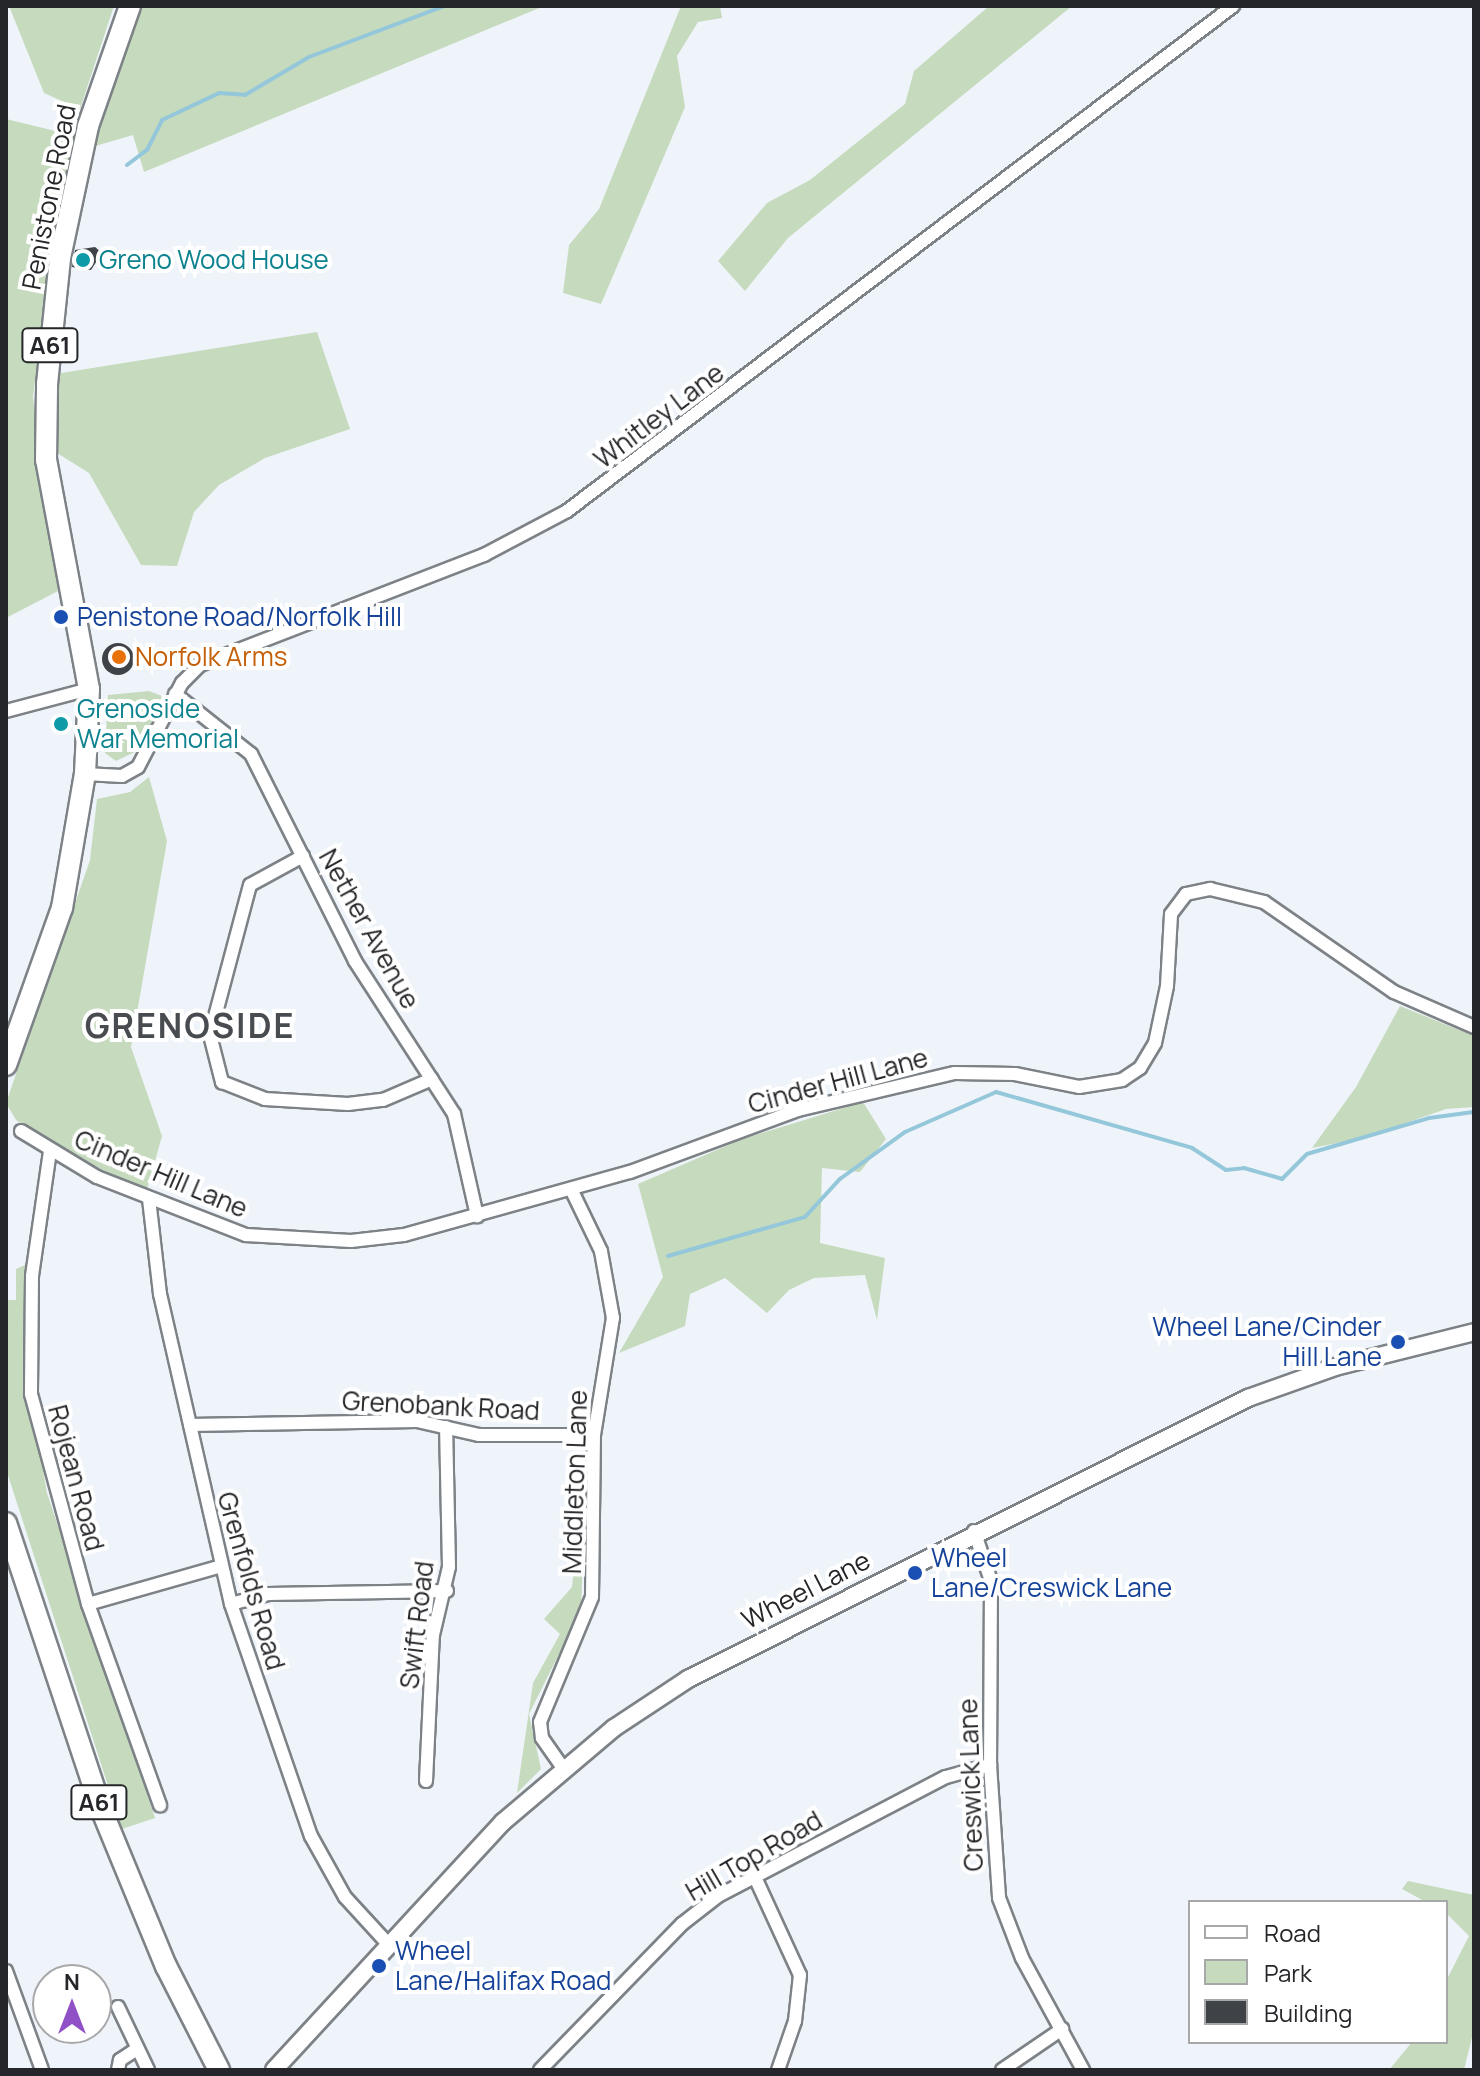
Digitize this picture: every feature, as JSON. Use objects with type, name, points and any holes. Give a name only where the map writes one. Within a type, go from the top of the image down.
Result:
[{"type":"highway","name":"Penistone Road","points":[[89,689],[46,460],[47,384],[60,258],[79,168],[130,6]]},
{"type":"highway","name":"A61","points":[[6,1065],[62,908],[85,774],[89,689]]},
{"type":"highway","name":"A61","points":[[6,1523],[102,1811],[166,1966],[219,2070]]},
{"type":"street","name":"Whitley Lane","points":[[85,774],[122,776],[138,767],[175,694],[200,665],[484,555],[567,511],[1233,6]]},
{"type":"street","points":[[6,711],[89,689]]},
{"type":"street","name":"Nether Avenue","points":[[175,694],[251,754],[355,961],[454,1114],[477,1216]]},
{"type":"street","points":[[303,856],[250,885],[210,1035],[222,1082],[265,1099],[348,1104],[383,1100],[432,1079]]},
{"type":"street","name":"Cinder Hill Lane","points":[[21,1131],[50,1151],[149,1199],[246,1235],[302,1241],[383,1239],[571,1189],[777,1116],[955,1073],[1015,1074],[1079,1087],[1132,1076],[1155,1043],[1165,1001],[1171,914],[1196,890],[1239,892],[1264,902],[1394,992],[1474,1027]]},
{"type":"street","name":"Rojean Road","points":[[50,1151],[35,1239],[28,1367],[36,1425],[88,1604],[160,1805]]},
{"type":"street","name":"Middleton Lane","points":[[563,1768],[542,1738],[540,1722],[592,1597],[594,1435],[612,1305],[601,1251],[571,1189]]},
{"type":"street","name":"Grenfolds Road","points":[[149,1199],[150,1243],[231,1604],[311,1836],[345,1897],[389,1945]]},
{"type":"street","name":"Wheel Lane","points":[[274,2070],[389,1945],[563,1768],[707,1668],[974,1531],[1248,1398],[1335,1367],[1474,1332]]},
{"type":"street","name":"Grenobank Road","points":[[190,1425],[408,1421],[479,1435],[594,1435]]},
{"type":"street","name":"Swift Road","points":[[426,1781],[433,1635],[447,1591],[446,1427]]},
{"type":"street","name":"Creswick Lane","points":[[974,1531],[991,1581],[990,1765],[999,1898],[1022,1958],[1083,2070]]},
{"type":"street","points":[[88,1604],[221,1566]]},
{"type":"street","points":[[231,1604],[287,1593],[447,1591]]},
{"type":"street","name":"Hill Top Road","points":[[540,2070],[682,1924],[754,1875],[946,1777],[990,1765]]},
{"type":"street","points":[[754,1875],[800,1975],[795,2021],[778,2070]]},
{"type":"street","points":[[6,1971],[42,2070]]},
{"type":"street","points":[[118,2007],[148,2070]]},
{"type":"street","points":[[1002,2070],[1062,2029]]},
{"type":"street","points":[[118,2070],[120,2060],[137,2049]]},
{"type":"green space","points":[[9,6],[114,6],[80,109],[44,93]]},
{"type":"green space","points":[[140,6],[544,6],[144,172],[133,135],[92,147]]},
{"type":"green space","points":[[681,6],[720,6],[722,18],[698,22],[677,56],[685,107],[601,304],[563,293],[569,245],[599,209]]},
{"type":"green space","points":[[989,6],[1072,6],[788,238],[745,291],[718,261],[767,203],[810,180],[905,104],[914,71]]},
{"type":"green space","points":[[6,119],[76,136],[53,238],[33,397],[58,591],[6,618]]},
{"type":"green space","points":[[317,332],[350,429],[265,458],[219,485],[194,512],[177,566],[141,565],[89,473],[57,453],[55,374]]},
{"type":"green space","points":[[149,691],[162,696],[141,749],[116,761],[105,753],[108,695]]},
{"type":"green space","points":[[149,777],[167,841],[131,1047],[162,1136],[146,1193],[40,1137],[16,1120],[6,1103],[90,860],[97,799],[130,792]]},
{"type":"green space","points":[[1400,1006],[1474,1036],[1474,1107],[1446,1109],[1363,1138],[1312,1148],[1356,1087]]},
{"type":"green space","points":[[863,1102],[886,1139],[860,1172],[822,1168],[820,1243],[885,1258],[877,1320],[865,1275],[814,1278],[789,1290],[767,1313],[725,1278],[690,1294],[685,1326],[619,1353],[663,1277],[638,1184],[742,1139]]},
{"type":"green space","points":[[27,1264],[25,1371],[47,1493],[155,1818],[122,1829],[6,1469],[6,1300],[16,1300],[16,1269]]},
{"type":"green space","points":[[584,1528],[581,1610],[529,1714],[541,1769],[517,1793],[533,1683],[560,1634],[544,1619],[572,1587],[578,1532]]},
{"type":"green space","points":[[1408,1881],[1474,1895],[1474,2029],[1464,2070],[1389,2070],[1410,2044],[1448,2044],[1448,1977],[1469,1936],[1448,1915],[1448,1900],[1422,1900],[1402,1889]]},
{"type":"building","name":"Greno Wood House","points":[[95,247],[102,253],[91,270],[72,267],[75,250]]},
{"type":"building","name":"Norfolk Arms","points":[[118,643],[130,647],[134,659],[130,671],[118,675],[106,671],[102,659],[106,647]]},
{"type":"waterway","points":[[127,165],[147,150],[162,120],[219,93],[245,95],[309,57],[445,6]]},
{"type":"waterway","points":[[668,1256],[805,1217],[840,1179],[905,1132],[996,1092],[1192,1148],[1226,1170],[1244,1168],[1282,1179],[1307,1154],[1429,1118],[1474,1112]]},
{"type":"place","name":"Greno Wood House","points":[[83,260]]},
{"type":"place","name":"Penistone Road/Norfolk Hill","points":[[61,617]]},
{"type":"place","name":"Norfolk Arms","points":[[119,657]]},
{"type":"place","name":"Grenoside War Memorial","points":[[61,724]]},
{"type":"place","name":"Wheel Lane/Cinder Hill Lane","points":[[1398,1342]]},
{"type":"place","name":"Wheel Lane/Creswick Lane","points":[[915,1573]]},
{"type":"place","name":"Wheel Lane/Halifax Road","points":[[379,1966]]},
{"type":"district","name":"GRENOSIDE","points":[[190,1026]]}]
